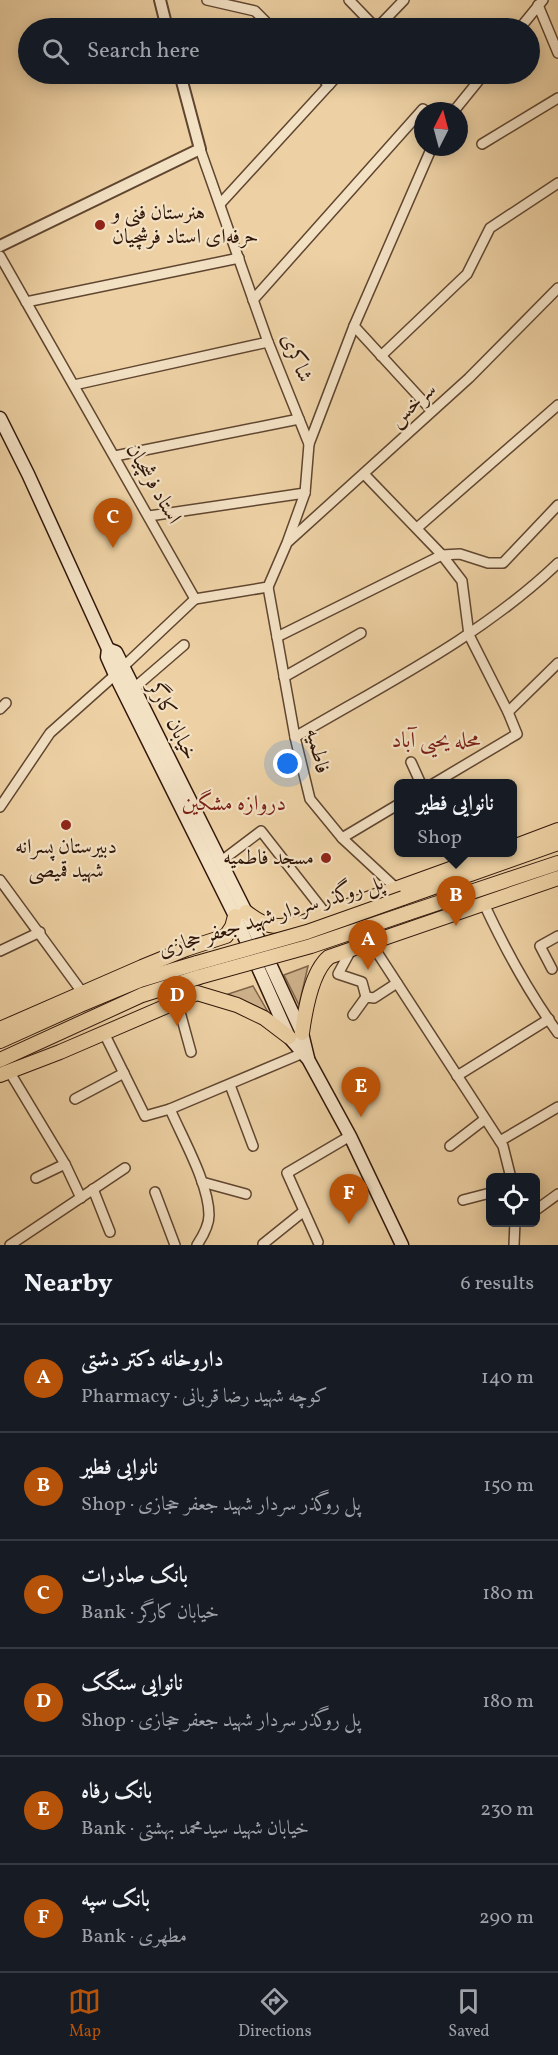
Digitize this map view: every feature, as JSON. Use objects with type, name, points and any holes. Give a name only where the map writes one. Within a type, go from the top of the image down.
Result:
[{"type":"main road","name":"خیابان کارگر","points":[[0,418],[108,649],[107,657],[133,689],[220,862],[240,914]]},
{"type":"main road","name":"خیابان کارگر","points":[[119,671],[240,914]]},
{"type":"main road","points":[[517,845],[558,830]]},
{"type":"main road","name":"پل روگذر سردار شهید جعفر حجازی","points":[[517,856],[558,843]]},
{"type":"main road","points":[[240,914],[275,928],[298,924],[400,894],[485,857]]},
{"type":"main road","name":"پل روگذر سردار شهید جعفر حجازی","points":[[3,1069],[142,995],[198,970],[307,932],[400,894],[515,857]]},
{"type":"main road","name":"پل روگذر سردار شهید جعفر حجازی","points":[[0,1041],[140,980],[311,946],[558,863]]},
{"type":"main road","points":[[296,1035],[311,990],[323,963],[329,957],[558,878]]},
{"type":"main road","points":[[400,894],[397,902],[401,913],[412,929]]},
{"type":"main road","points":[[0,1029],[186,949],[226,936],[240,914]]},
{"type":"main road","points":[[240,914],[305,1056],[350,1136],[401,1245]]},
{"type":"main road","points":[[3,1069],[104,1033],[197,993],[208,982],[209,967],[201,954],[186,949]]},
{"type":"main road","points":[[197,993],[237,1005],[296,1035]]},
{"type":"street","points":[[160,0],[164,18]]},
{"type":"street","points":[[207,0],[255,11],[262,18]]},
{"type":"street","points":[[349,0],[366,18]]},
{"type":"street","points":[[386,18],[404,0]]},
{"type":"street","points":[[528,18],[541,3],[558,53]]},
{"type":"street","name":"شاکری","points":[[183,84],[200,148],[253,300],[309,444],[305,493],[268,587]]},
{"type":"street","points":[[461,102],[476,84]]},
{"type":"street","points":[[220,204],[329,85]]},
{"type":"street","points":[[482,144],[558,98]]},
{"type":"street","points":[[253,300],[414,119]]},
{"type":"street","points":[[0,246],[200,148]]},
{"type":"street","points":[[309,444],[354,326],[428,156]]},
{"type":"street","points":[[381,356],[467,274],[490,228],[558,183]]},
{"type":"street","name":"استاد فرشچیان","points":[[0,256],[195,599]]},
{"type":"street","points":[[26,302],[240,258]]},
{"type":"street","name":"سرخس","points":[[287,543],[469,378],[558,288]]},
{"type":"street","points":[[354,326],[432,411]]},
{"type":"street","points":[[74,385],[268,342]]},
{"type":"street","points":[[417,528],[558,405]]},
{"type":"street","points":[[115,456],[299,419]]},
{"type":"street","points":[[364,474],[442,555],[462,581],[469,635],[517,734],[441,779]]},
{"type":"street","points":[[149,516],[305,493]]},
{"type":"street","points":[[277,637],[442,555],[459,554],[488,564],[503,563],[558,505]]},
{"type":"street","points":[[295,737],[469,635],[536,585],[558,563]]},
{"type":"street","points":[[0,807],[50,733],[195,599],[268,587]]},
{"type":"street","name":"فاطمیه","points":[[268,587],[295,737],[310,799],[342,838],[400,894]]},
{"type":"street","points":[[284,677],[362,633]]},
{"type":"street","points":[[133,689],[184,645]]},
{"type":"street","points":[[508,712],[558,663]]},
{"type":"street","points":[[411,762],[419,779]]},
{"type":"street","points":[[342,838],[394,807]]},
{"type":"street","points":[[220,862],[261,831],[326,914]]},
{"type":"street","points":[[0,880],[82,992]]},
{"type":"street","points":[[484,904],[504,945],[557,1031]]},
{"type":"street","points":[[0,951],[40,932]]},
{"type":"street","points":[[552,969],[540,946],[558,936]]},
{"type":"street","points":[[371,943],[500,1141],[510,1173]]},
{"type":"street","points":[[351,950],[338,974],[362,982],[366,997]]},
{"type":"street","points":[[366,997],[374,998],[397,983]]},
{"type":"street","points":[[353,1015],[366,997]]},
{"type":"street","points":[[177,1001],[191,1052]]},
{"type":"street","points":[[457,1076],[549,1019]]},
{"type":"street","points":[[104,1033],[146,1116],[170,1109],[305,1056]]},
{"type":"street","points":[[3,1069],[65,1164],[81,1198]]},
{"type":"street","points":[[75,1099],[124,1073]]},
{"type":"street","points":[[230,1085],[253,1146]]},
{"type":"street","points":[[500,1141],[558,1107]]},
{"type":"street","points":[[170,1109],[202,1182],[208,1202],[207,1227],[197,1245]]},
{"type":"street","points":[[450,1146],[485,1119]]},
{"type":"street","points":[[318,1242],[287,1173],[350,1136]]},
{"type":"street","points":[[36,1178],[65,1164]]},
{"type":"street","points":[[10,1245],[125,1168]]},
{"type":"street","points":[[202,1182],[246,1194]]},
{"type":"street","points":[[93,1189],[110,1232]]},
{"type":"street","points":[[155,1192],[175,1245]]},
{"type":"street","points":[[463,1200],[486,1194]]},
{"type":"street","points":[[540,1207],[558,1194]]},
{"type":"street","points":[[263,1244],[304,1211]]},
{"type":"street","points":[[514,1245],[516,1227]]},
{"type":"shaded area","points":[[308,966],[299,1005],[284,975]]},
{"type":"shaded area","points":[[253,986],[268,1012],[228,994]]},
{"type":"place","name":"هنرستان فنی و حرفه‌ای استاد فرشچیان","points":[[100,225]]},
{"type":"place","name":"بانک صادرات","points":[[113,548]]},
{"type":"place","name":"دبیرستان پسرانه شهید قمیصی","points":[[66,825]]},
{"type":"place","name":"مسجد فاطمیه","points":[[326,858]]},
{"type":"place","name":"نانوایی فطیر","points":[[456,926]]},
{"type":"place","name":"داروخانه دکتر دشتی","points":[[368,970]]},
{"type":"place","name":"نانوایی سنگک","points":[[177,1026]]},
{"type":"place","name":"بانک رفاه","points":[[361,1117]]},
{"type":"place","name":"بانک سپه","points":[[349,1224]]},
{"type":"district","name":"محله یحیی آباد","points":[[436,741]]},
{"type":"district","name":"دروازه مشگین","points":[[234,804]]}]
